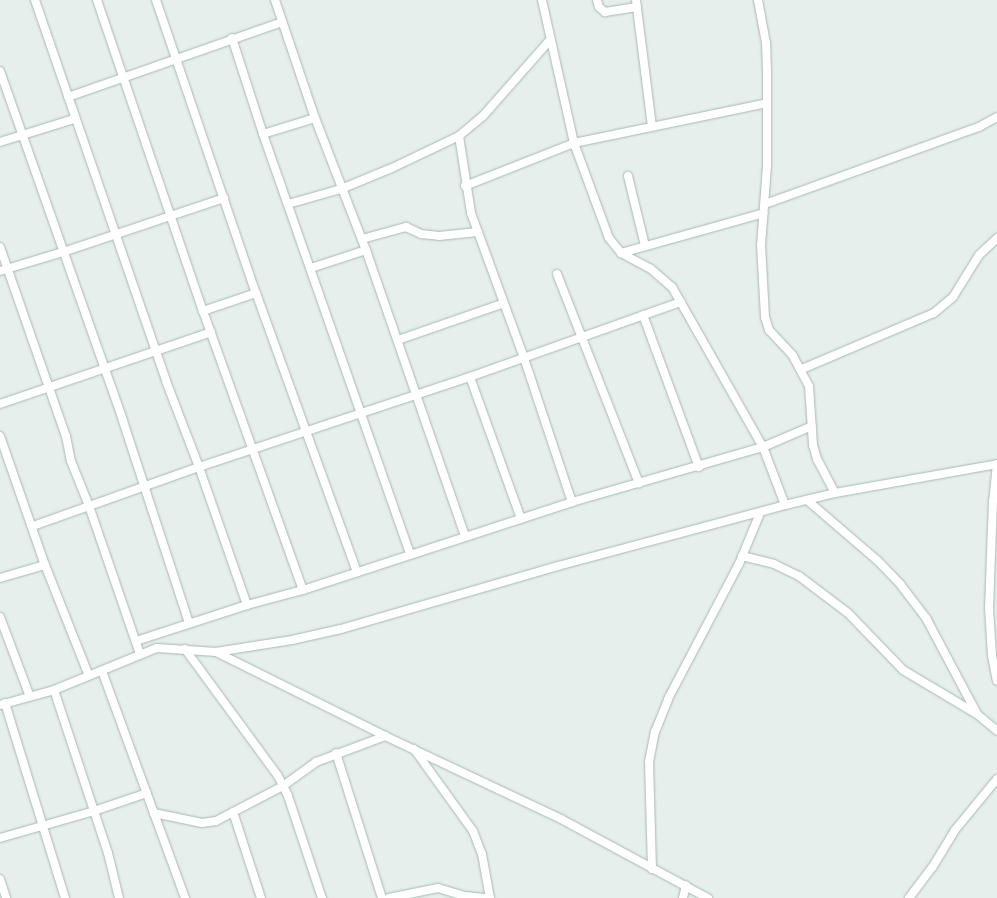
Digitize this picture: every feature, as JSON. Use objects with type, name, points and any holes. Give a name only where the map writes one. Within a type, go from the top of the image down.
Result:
[{"type":"street","points":[[35,0],[74,119],[247,604]]},
{"type":"street","points":[[97,0],[203,311],[303,590]]},
{"type":"street","points":[[156,0],[256,293],[357,572]]},
{"type":"street","points":[[275,0],[315,118],[366,250],[466,536]]},
{"type":"street","points":[[542,0],[574,143],[609,238],[621,253],[662,277],[672,287],[763,447],[785,506]]},
{"type":"street","points":[[597,0],[599,7],[605,12],[636,3],[652,126]]},
{"type":"street","points":[[758,0],[766,43],[765,204],[760,245],[765,317],[769,330],[793,356],[802,369],[809,386],[817,459],[835,493]]},
{"type":"street","points":[[68,97],[282,22]]},
{"type":"street","points":[[232,38],[263,134],[410,554]]},
{"type":"street","points":[[288,204],[341,188],[401,164],[459,136],[483,116],[550,40]]},
{"type":"street","points":[[0,71],[144,486],[189,623]]},
{"type":"street","points":[[465,186],[574,143],[767,103]]},
{"type":"street","points":[[765,204],[979,127],[997,117]]},
{"type":"street","points":[[263,134],[315,118]]},
{"type":"street","points":[[0,142],[74,119]]},
{"type":"street","points":[[459,136],[465,186],[478,232],[524,358],[572,502]]},
{"type":"street","points":[[628,176],[645,246]]},
{"type":"street","points":[[4,270],[63,252],[170,214],[224,198]]},
{"type":"street","points":[[621,253],[764,213]]},
{"type":"street","points":[[362,239],[406,227],[421,234],[439,236],[478,232]]},
{"type":"street","points":[[802,369],[934,313],[953,297],[979,255],[997,238]]},
{"type":"street","points":[[0,247],[4,270],[64,432],[71,462],[89,506],[140,654]]},
{"type":"street","points":[[311,268],[366,250]]},
{"type":"street","points":[[557,274],[638,483]]},
{"type":"street","points":[[203,311],[256,293]]},
{"type":"street","points":[[33,526],[199,467],[416,394],[470,378],[582,336],[681,302]]},
{"type":"street","points":[[398,340],[504,303]]},
{"type":"street","points":[[643,315],[699,466]]},
{"type":"street","points":[[0,404],[211,332]]},
{"type":"street","points":[[470,378],[521,519]]},
{"type":"street","points":[[136,641],[247,604],[303,590],[572,502],[763,447],[812,426]]},
{"type":"street","points":[[0,436],[33,526],[45,565],[89,676]]},
{"type":"street","points":[[65,898],[2,704],[54,690],[140,654],[165,647],[216,652],[292,640],[341,629],[558,566],[835,493],[997,464],[993,500],[989,608],[992,656],[997,681]]},
{"type":"street","points":[[807,500],[878,561],[906,591],[926,618],[977,714]]},
{"type":"street","points":[[652,869],[649,822],[649,762],[655,732],[668,699],[742,556],[760,513]]},
{"type":"street","points":[[742,556],[774,564],[799,576],[848,613],[903,670],[977,714],[997,731]]},
{"type":"street","points":[[0,578],[45,565]]},
{"type":"street","points":[[0,617],[3,634],[30,697]]},
{"type":"street","points":[[185,649],[267,758],[283,786],[322,898]]},
{"type":"street","points":[[216,652],[608,843],[652,869],[708,898]]},
{"type":"street","points":[[102,671],[185,898]]},
{"type":"street","points":[[54,690],[94,811],[119,898]]},
{"type":"street","points":[[154,813],[202,823],[216,821],[283,786],[310,765],[336,753],[385,736]]},
{"type":"street","points":[[413,747],[473,831],[482,854],[490,898]]},
{"type":"street","points":[[336,753],[382,898]]},
{"type":"street","points":[[909,898],[932,868],[955,830],[997,779]]},
{"type":"street","points":[[0,838],[43,827],[147,793]]},
{"type":"street","points":[[234,812],[261,898]]},
{"type":"street","points":[[0,878],[6,898]]},
{"type":"street","points":[[682,898],[686,885]]},
{"type":"street","points":[[390,898],[438,888],[465,896],[484,898]]}]
